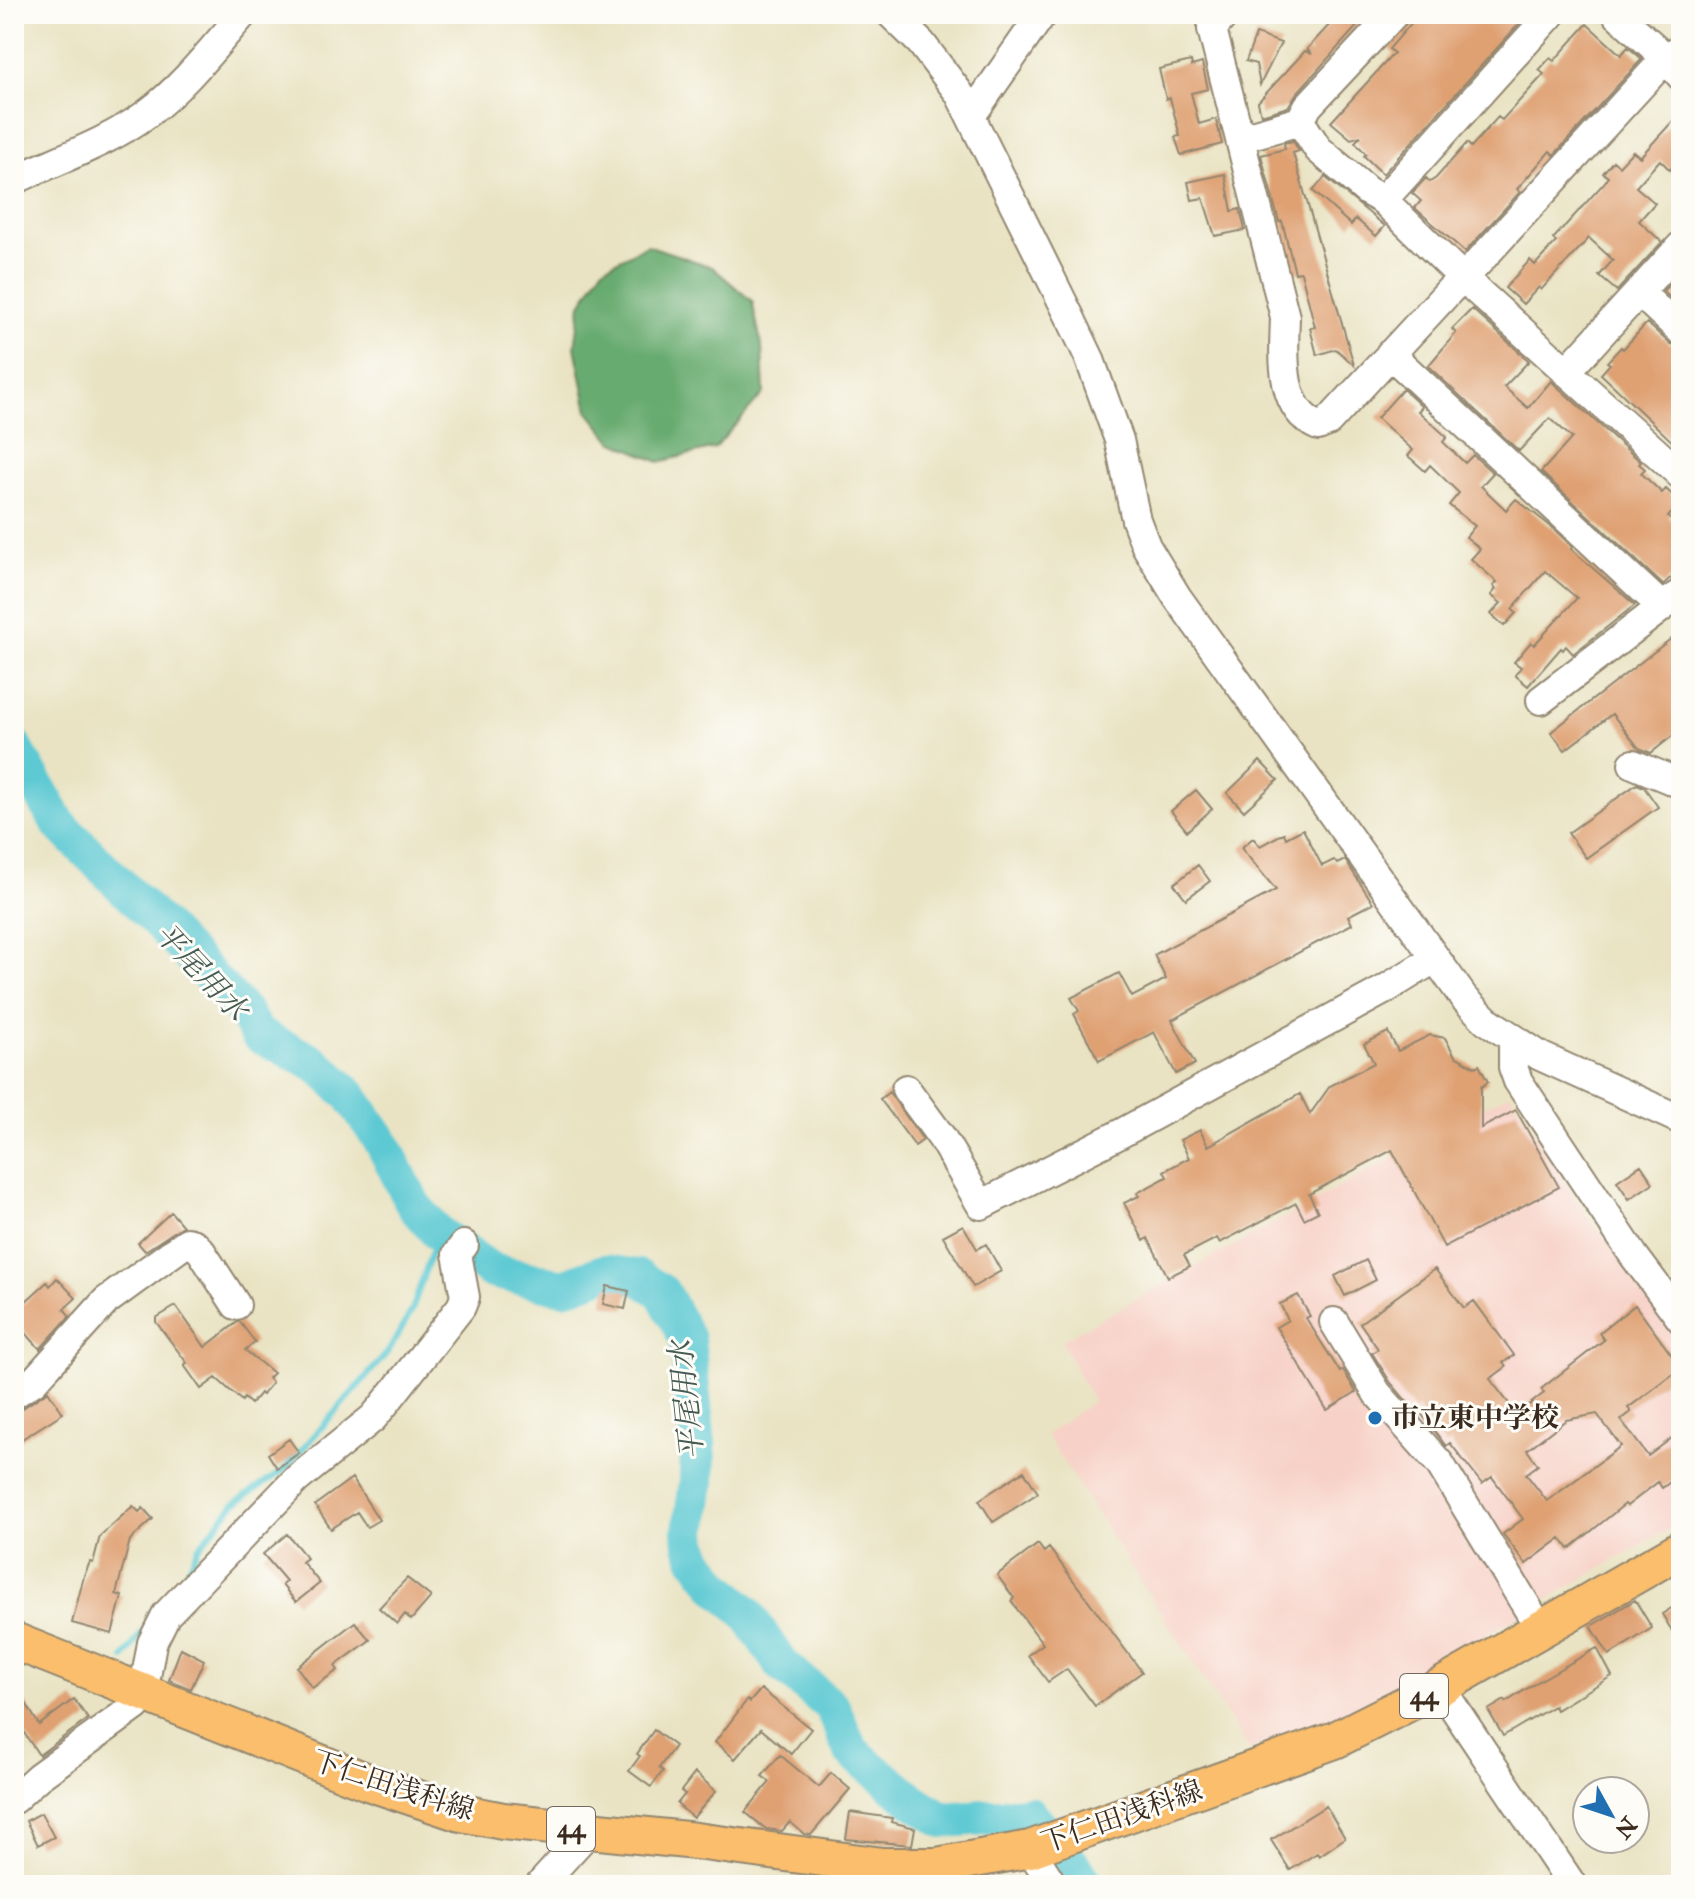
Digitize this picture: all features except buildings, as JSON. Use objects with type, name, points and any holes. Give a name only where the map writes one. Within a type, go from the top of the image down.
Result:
[{"type":"main road","name":"下仁田浅科線","points":[[14,1641],[418,1801],[503,1821],[696,1841],[883,1866],[937,1866],[979,1861],[1030,1849],[1335,1740],[1440,1687],[1681,1549]]},
{"type":"street","points":[[14,180],[96,144],[147,114],[190,75],[243,14]]},
{"type":"street","points":[[891,14],[942,69],[971,116],[1089,357],[1119,440],[1136,520],[1146,546],[1177,597],[1434,959],[1464,998],[1513,1041],[1579,1075],[1681,1120]]},
{"type":"street","points":[[971,116],[1042,14]]},
{"type":"street","points":[[1225,14],[1212,29],[1285,317],[1282,360],[1295,406],[1306,421],[1318,426],[1328,422],[1463,278],[1676,61],[1617,14]]},
{"type":"street","points":[[1241,138],[1300,121],[1308,106],[1394,14]]},
{"type":"street","points":[[1383,200],[1551,14]]},
{"type":"street","points":[[1300,121],[1318,149],[1367,191],[1383,200],[1463,278],[1681,475]]},
{"type":"street","points":[[1566,372],[1681,246]]},
{"type":"street","points":[[1640,293],[1681,331]]},
{"type":"street","points":[[1390,354],[1672,600],[1541,700]]},
{"type":"street","points":[[1633,764],[1681,784]]},
{"type":"street","points":[[906,1089],[942,1138],[981,1205],[1118,1135],[1384,990],[1434,959]]},
{"type":"street","points":[[1513,1041],[1513,1067],[1518,1081],[1634,1256],[1681,1319]]},
{"type":"street","points":[[14,1394],[34,1381],[106,1301],[187,1242],[201,1251],[236,1305]]},
{"type":"street","points":[[14,1799],[38,1777],[136,1706],[143,1694],[152,1643],[166,1615],[297,1479],[373,1418],[461,1307],[465,1297],[461,1249]]},
{"type":"street","points":[[1334,1322],[1377,1393],[1440,1464],[1541,1630]]},
{"type":"street","points":[[1440,1687],[1572,1885]]},
{"type":"street","points":[[540,1885],[589,1831]]},
{"type":"street","points":[[1030,1849],[1053,1885]]},
{"type":"shaded area","name":"市立東中学校","points":[[1510,1093],[1574,1197],[1681,1342],[1681,1522],[1357,1709],[1249,1749],[1046,1435],[1093,1401],[1061,1341]]},
{"type":"green space","points":[[647,245],[712,267],[752,301],[762,347],[764,393],[715,448],[659,462],[612,441],[588,411],[575,347],[581,304],[603,268]]},
{"type":"waterway","name":"平尾用水","points":[[14,746],[59,824],[244,1012],[258,1035],[315,1063],[350,1095],[383,1144],[414,1206],[438,1233],[492,1271],[563,1287],[604,1272],[638,1277],[662,1292],[687,1339],[698,1445],[697,1482],[690,1531],[691,1545],[697,1559],[716,1585],[746,1612],[780,1663],[832,1707],[851,1751],[912,1800],[943,1820],[1029,1814],[1042,1828]]},
{"type":"waterway","points":[[184,1579],[198,1548],[234,1504],[284,1470],[388,1352],[412,1310],[438,1233]]},
{"type":"waterway","points":[[124,1658],[147,1625]]},
{"type":"waterway","name":"平尾用水","points":[[1064,1853],[1087,1885]]},
{"type":"place","name":"市立東中学校","points":[[1375,1418]]}]
